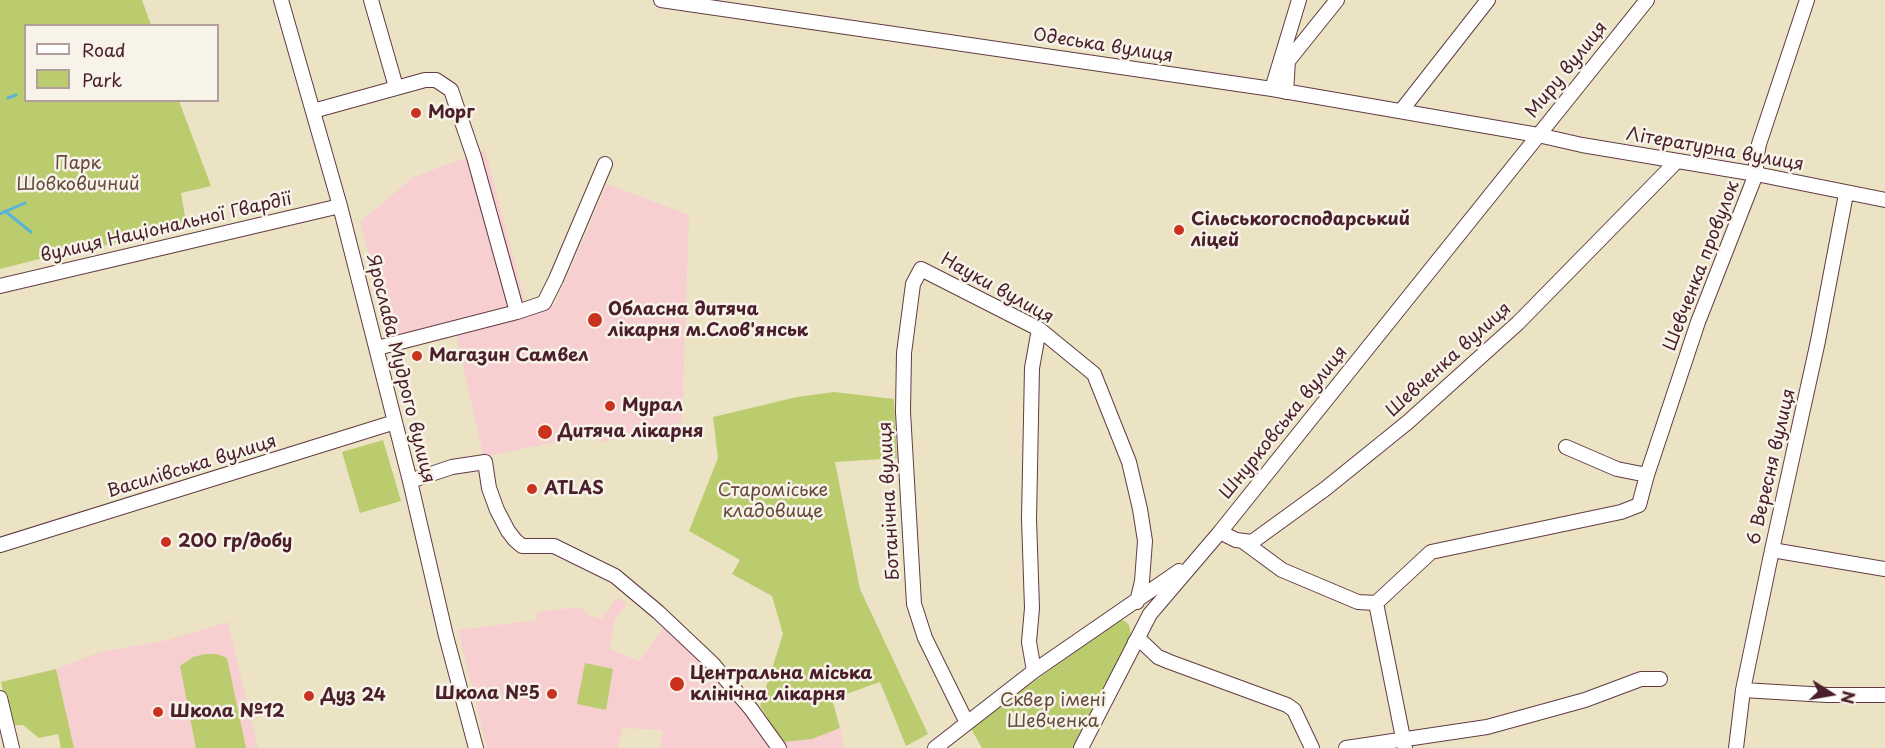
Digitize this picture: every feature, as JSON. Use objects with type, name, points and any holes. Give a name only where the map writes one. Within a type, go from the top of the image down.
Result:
[{"type":"street","name":"Ярослава Мудрого вулиця","points":[[281,0],[377,348],[446,636],[476,748]]},
{"type":"street","points":[[371,0],[396,87]]},
{"type":"street","name":"Одеська вулиця","points":[[661,0],[1279,91],[1538,135]]},
{"type":"street","points":[[1279,91],[1299,0]]},
{"type":"street","points":[[1279,91],[1288,61],[1337,0]]},
{"type":"street","points":[[1401,111],[1488,0]]},
{"type":"street","name":"Миру вулиця","points":[[1538,135],[1647,0]]},
{"type":"street","name":"Шевченка провулок","points":[[1376,603],[1431,552],[1622,512],[1640,505],[1647,475],[1698,322],[1756,174],[1759,144],[1807,0]]},
{"type":"street","points":[[313,111],[425,80],[435,80],[451,90],[474,157],[517,312]]},
{"type":"street","name":"Літературна вулиця","points":[[1538,135],[1582,145],[1756,174],[1846,194],[1885,200]]},
{"type":"street","name":"Шнурковська вулиця","points":[[1081,748],[1150,614],[1220,532],[1538,135]]},
{"type":"street","name":"Шевченка вулиця","points":[[1244,542],[1252,542],[1325,489],[1408,422],[1518,322],[1677,160]]},
{"type":"street","points":[[377,348],[544,303],[605,164]]},
{"type":"street","name":"6 Вересня вулиця","points":[[1736,748],[1743,690],[1818,341],[1846,194]]},
{"type":"street","name":"вулиця Національної Гвардії","points":[[0,286],[339,206]]},
{"type":"street","name":"Науки вулиця","points":[[921,269],[1038,329],[1094,374],[1129,462],[1140,509],[1145,541],[1142,581],[1137,602]]},
{"type":"street","name":"Ботанічна вулиця","points":[[921,269],[914,284],[904,353],[903,412],[914,604],[925,638],[967,723]]},
{"type":"street","points":[[1034,671],[1029,642],[1032,608],[1029,519],[1032,368],[1038,329]]},
{"type":"street","name":"Василівська вулиця","points":[[0,545],[395,422]]},
{"type":"street","points":[[1566,447],[1617,469],[1647,475]]},
{"type":"street","points":[[410,481],[452,467],[485,462],[489,488],[497,510],[515,540],[522,546],[554,546],[615,576],[658,612],[712,663],[751,709],[779,748]]},
{"type":"street","points":[[1220,532],[1244,542],[1282,570],[1358,602],[1376,603],[1404,744]]},
{"type":"street","points":[[1772,550],[1885,569]]},
{"type":"street","points":[[935,748],[1034,671],[1137,602],[1196,559]]},
{"type":"street","points":[[1136,642],[1140,640],[1158,657],[1287,705],[1294,710],[1312,748]]},
{"type":"street","points":[[1347,748],[1404,744],[1487,727],[1585,700],[1641,679],[1660,679]]},
{"type":"street","points":[[1743,690],[1827,695],[1885,695]]},
{"type":"street","points":[[0,698],[12,748]]},
{"type":"shaded area","points":[[485,150],[525,302],[391,338],[360,222],[412,178]]},
{"type":"shaded area","name":"Обласна дитяча лікарня м.Слов'янськ","points":[[607,184],[689,215],[682,422],[605,442],[585,436],[497,454],[484,459],[456,334],[555,305]]},
{"type":"shaded area","name":"Школа №5","points":[[618,597],[627,604],[615,620],[609,649],[639,661],[666,625],[743,707],[767,741],[812,739],[840,728],[844,748],[659,748],[663,730],[623,728],[617,748],[487,748],[458,630],[537,620],[537,612],[580,607],[589,615],[601,619]]},
{"type":"shaded area","name":"Школа №12","points":[[228,622],[258,748],[74,748],[56,669],[100,652],[168,640]]},
{"type":"green space","name":"Парк Шовковичний","points":[[0,0],[142,0],[151,24],[24,24],[24,102],[179,102],[211,186],[181,193],[187,228],[0,269]]},
{"type":"green space","name":"Староміське кладовище","points":[[834,392],[894,399],[897,458],[835,462],[860,589],[928,734],[906,746],[880,682],[832,699],[840,728],[812,739],[783,742],[760,706],[783,634],[772,596],[732,574],[740,560],[689,531],[718,458],[713,417],[797,397]]},
{"type":"green space","points":[[383,440],[401,501],[360,513],[342,452]]},
{"type":"green space","name":"Сквер імені Шевченка","points":[[1120,620],[1129,625],[1130,642],[1074,748],[982,748],[970,727]]},
{"type":"green space","points":[[217,654],[227,658],[246,748],[196,748],[180,666],[193,657]]},
{"type":"green space","points":[[585,663],[613,669],[606,710],[577,704]]},
{"type":"green space","points":[[56,669],[74,748],[61,748],[58,734],[39,738],[23,725],[11,725],[1,682]]},
{"type":"waterway","points":[[8,98],[16,95]]},
{"type":"waterway","points":[[0,214],[25,203]]},
{"type":"waterway","points":[[5,211],[31,232]]},
{"type":"place","name":"Морг","points":[[416,113]]},
{"type":"place","name":"Сільськогосподарський ліцей","points":[[1179,230]]},
{"type":"place","name":"Обласна дитяча лікарня м.Слов'янськ","points":[[595,320]]},
{"type":"place","name":"Магазин Самвел","points":[[417,356]]},
{"type":"place","name":"Мурал","points":[[610,406]]},
{"type":"place","name":"Дитяча лікарня","points":[[545,432]]},
{"type":"place","name":"ATLAS","points":[[532,489]]},
{"type":"place","name":"200 гр/добу","points":[[166,542]]},
{"type":"place","name":"Центральна міська клінічна лікарня","points":[[677,684]]},
{"type":"place","name":"Школа №5","points":[[552,694]]},
{"type":"place","name":"Дуз 24","points":[[309,696]]},
{"type":"place","name":"Школа №12","points":[[158,712]]}]
